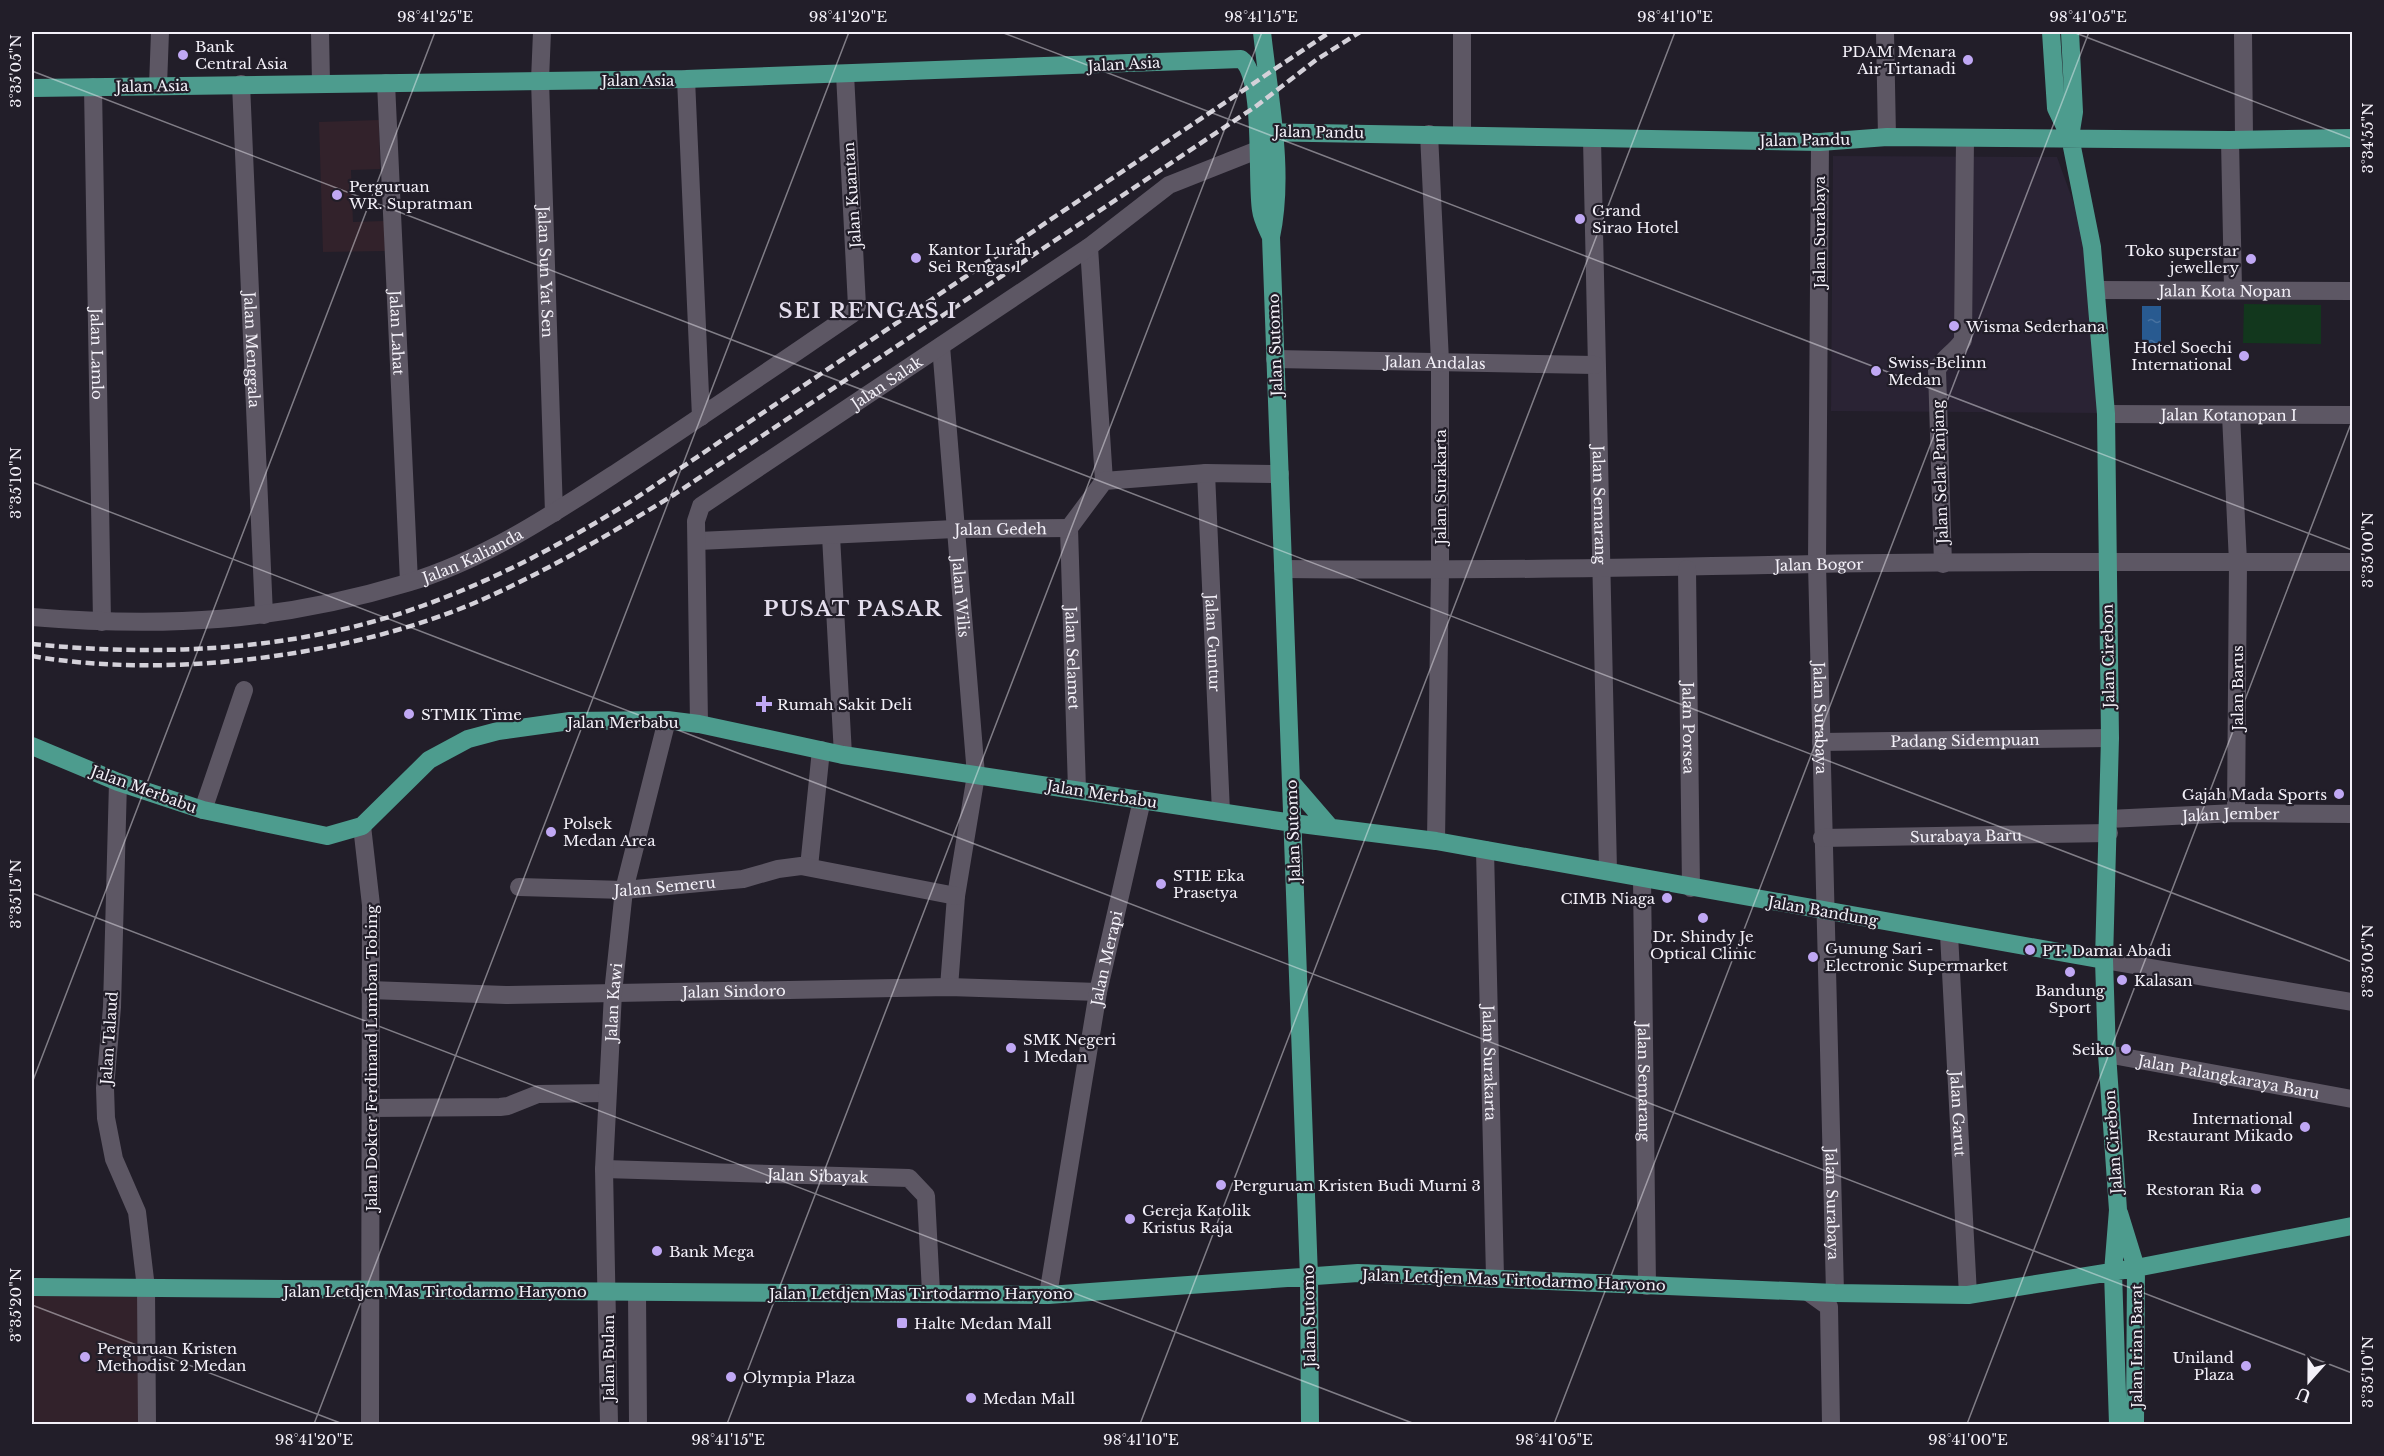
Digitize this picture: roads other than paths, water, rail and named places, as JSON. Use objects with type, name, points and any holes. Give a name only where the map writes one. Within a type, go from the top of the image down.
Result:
[{"type":"main road","name":"Jalan Sutomo","points":[[1262,32],[1264,137],[1260,208],[1271,237],[1309,1277],[1310,1425]]},
{"type":"main road","name":"Jalan Cirebon","points":[[2050,32],[2055,108],[2070,137],[2092,247],[2106,414],[2106,562],[2110,738],[2104,960],[2107,1054],[2118,1210],[2113,1246],[2113,1272]]},
{"type":"main road","points":[[2070,32],[2074,112],[2070,137]]},
{"type":"main road","name":"Jalan Asia","points":[[32,88],[686,79],[1230,59],[1244,61]]},
{"type":"main road","name":"Jalan Sutomo","points":[[1244,61],[1251,79],[1264,137]]},
{"type":"main road","name":"Jalan Pandu","points":[[1264,137],[1462,133],[1592,139],[1820,142],[1887,137],[2237,140],[2352,138]]},
{"type":"main road","name":"Jalan Merbabu","points":[[32,746],[118,782],[203,810],[310,835],[341,834],[362,826],[429,760],[468,739],[498,731],[570,722],[667,720],[699,724],[843,755],[1293,823]]},
{"type":"main road","points":[[1291,782],[1329,826]]},
{"type":"main road","name":"Jalan Bandung","points":[[1293,823],[1436,841],[2104,960]]},
{"type":"main road","name":"Jalan Cirebon","points":[[2118,1210],[2136,1268]]},
{"type":"main road","points":[[2113,1272],[2352,1226]]},
{"type":"main road","name":"Jalan Irian Barat","points":[[2135,1425],[2136,1268]]},
{"type":"main road","name":"Jalan Letdjen Mas Tirtodarmo Haryono","points":[[32,1287],[931,1292],[1048,1295],[1358,1273],[1835,1293],[1968,1295],[2113,1272]]},
{"type":"main road","name":"Jalan Irian Barat","points":[[2113,1272],[2118,1425]]},
{"type":"street","points":[[158,86],[160,32]]},
{"type":"street","points":[[320,32],[321,83]]},
{"type":"street","name":"Jalan Sun Yat Sen","points":[[542,32],[540,81],[554,513]]},
{"type":"street","points":[[1462,32],[1462,133]]},
{"type":"street","points":[[1884,32],[1887,137]]},
{"type":"street","points":[[2233,289],[2243,32]]},
{"type":"street","name":"Jalan Kuantan","points":[[844,74],[859,297],[852,314]]},
{"type":"street","points":[[686,79],[702,417]]},
{"type":"street","name":"Jalan Lahat","points":[[386,83],[409,582]]},
{"type":"street","name":"Jalan Menggala","points":[[241,84],[264,615]]},
{"type":"street","name":"Jalan Lamlo","points":[[93,87],[102,622]]},
{"type":"street","name":"Jalan Surakarta","points":[[1428,134],[1440,361],[1436,841]]},
{"type":"street","name":"Jalan Salak","points":[[699,724],[696,521],[701,506],[1089,247],[1169,185],[1264,137]]},
{"type":"street","name":"Jalan Selat Panjang","points":[[1943,564],[1937,370],[1943,359],[1963,340],[1965,138]]},
{"type":"street","name":"Jalan Semarang","points":[[1592,139],[1595,365],[1608,871]]},
{"type":"street","name":"Jalan Surabaya","points":[[1820,142],[1817,564],[1835,1293]]},
{"type":"street","points":[[1069,528],[1104,481],[1089,247]]},
{"type":"street","name":"Jalan Kota Nopan","points":[[2097,290],[2352,291]]},
{"type":"street","name":"Jalan Kalianda","points":[[32,616],[102,622],[198,622],[264,615],[409,582],[478,554],[554,513],[702,417],[852,314]]},
{"type":"street","name":"Jalan Wilis","points":[[941,346],[976,775],[956,896],[949,987]]},
{"type":"street","name":"Jalan Andalas","points":[[1275,359],[1595,365]]},
{"type":"street","name":"Jalan Kotanopan I","points":[[2106,414],[2352,416]]},
{"type":"street","name":"Jalan Barus","points":[[2231,415],[2238,562],[2236,813]]},
{"type":"street","points":[[1104,481],[1206,473],[1280,474]]},
{"type":"street","name":"Jalan Guntur","points":[[1206,473],[1221,812]]},
{"type":"street","name":"Jalan Gedeh","points":[[698,541],[955,530],[1069,528]]},
{"type":"street","name":"Jalan Selamet","points":[[1069,528],[1077,790]]},
{"type":"street","points":[[831,536],[843,755]]},
{"type":"street","name":"Jalan Bogor","points":[[1283,568],[1440,570],[1687,568],[1817,564],[2352,562]]},
{"type":"street","name":"Jalan Porsea","points":[[1687,568],[1691,888]]},
{"type":"street","points":[[203,810],[244,690]]},
{"type":"street","name":"Jalan Kawi","points":[[608,1292],[604,1169],[613,993],[624,890],[667,720]]},
{"type":"street","name":"Padang Sidempuan","points":[[1821,742],[2110,738]]},
{"type":"street","points":[[809,867],[821,750]]},
{"type":"street","name":"Jalan Talaud","points":[[118,782],[116,911],[105,1088],[106,1118],[114,1159],[136,1203],[146,1288],[147,1425]]},
{"type":"street","name":"Jalan Merapi","points":[[1048,1295],[1098,992],[1142,800]]},
{"type":"street","name":"Jalan Jember","points":[[2108,826],[2236,813],[2352,814]]},
{"type":"street","name":"Jalan Dokter Ferdinand Lumban Tobing","points":[[362,826],[371,905],[369,990],[372,1290],[370,1425]]},
{"type":"street","name":"Surabaya Baru","points":[[1822,838],[2108,826]]},
{"type":"street","name":"Jalan Surakarta","points":[[1485,850],[1495,1277]]},
{"type":"street","name":"Jalan Semeru","points":[[519,887],[624,890],[743,879],[778,869],[809,867],[956,896]]},
{"type":"street","name":"Jalan Semarang","points":[[1642,878],[1647,1286]]},
{"type":"street","name":"Jalan Garut","points":[[1949,934],[1968,1295]]},
{"type":"street","name":"Jalan Bandung","points":[[2104,960],[2352,1002]]},
{"type":"street","name":"Jalan Sindoro","points":[[369,990],[506,995],[949,987],[1098,992]]},
{"type":"street","name":"Jalan Palangkaraya Baru","points":[[2107,1054],[2352,1099]]},
{"type":"street","points":[[370,1108],[508,1106],[538,1094],[607,1093]]},
{"type":"street","name":"Jalan Sibayak","points":[[604,1169],[909,1178],[926,1196],[931,1292]]},
{"type":"street","name":"Jalan Bulan","points":[[608,1292],[609,1425]]},
{"type":"street","name":"Jalan Bulan","points":[[637,1292],[638,1425]]},
{"type":"street","points":[[1808,1292],[1828,1308],[1831,1425]]},
{"type":"water","points":[[2142,306],[2161,306],[2161,343],[2142,343]]},
{"type":"railway","points":[[32,644],[130,650],[180,650],[278,641],[327,633],[375,621],[422,606],[504,572],[557,545],[633,500],[1330,32]]},
{"type":"railway","points":[[32,656],[85,663],[141,665],[200,664],[259,658],[318,649],[375,636],[429,620],[479,601],[579,551],[675,494],[1255,107],[1316,60],[1360,32]]},
{"type":"place","name":"Bank Central Asia","points":[[183,55]]},
{"type":"place","name":"PDAM Menara Air Tirtanadi","points":[[1968,60]]},
{"type":"place","name":"Perguruan WR. Supratman","points":[[337,195]]},
{"type":"place","name":"Grand Sirao Hotel","points":[[1580,219]]},
{"type":"place","name":"Kantor Lurah Sei Rengas 1","points":[[916,258]]},
{"type":"place","name":"Toko superstar jewellery","points":[[2251,259]]},
{"type":"place","name":"Wisma Sederhana","points":[[1954,326]]},
{"type":"place","name":"Hotel Soechi International","points":[[2244,356]]},
{"type":"place","name":"Swiss-Belinn Medan","points":[[1876,371]]},
{"type":"place","name":"Rumah Sakit Deli","points":[[764,704]]},
{"type":"place","name":"STMIK Time","points":[[409,714]]},
{"type":"place","name":"Gajah Mada Sports","points":[[2339,794]]},
{"type":"place","name":"Polsek Medan Area","points":[[551,832]]},
{"type":"place","name":"STIE Eka Prasetya","points":[[1161,884]]},
{"type":"place","name":"CIMB Niaga","points":[[1667,898]]},
{"type":"place","name":"Dr. Shindy Je Optical Clinic","points":[[1703,918]]},
{"type":"place","name":"PT. Damai Abadi","points":[[2030,950]]},
{"type":"place","name":"Gunung Sari - Electronic Supermarket","points":[[1813,957]]},
{"type":"place","name":"Bandung Sport","points":[[2070,972]]},
{"type":"place","name":"Kalasan","points":[[2122,980]]},
{"type":"place","name":"SMK Negeri 1 Medan","points":[[1011,1048]]},
{"type":"place","name":"Seiko","points":[[2126,1049]]},
{"type":"place","name":"International Restaurant Mikado","points":[[2305,1127]]},
{"type":"place","name":"Perguruan Kristen Budi Murni 3","points":[[1221,1185]]},
{"type":"place","name":"Restoran Ria","points":[[2256,1189]]},
{"type":"place","name":"Gereja Katolik Kristus Raja","points":[[1130,1219]]},
{"type":"place","name":"Bank Mega","points":[[657,1251]]},
{"type":"place","name":"Halte Medan Mall","points":[[902,1323]]},
{"type":"place","name":"Perguruan Kristen Methodist 2 Medan","points":[[85,1357]]},
{"type":"place","name":"Uniland Plaza","points":[[2246,1366]]},
{"type":"place","name":"Olympia Plaza","points":[[731,1377]]},
{"type":"place","name":"Medan Mall","points":[[971,1398]]},
{"type":"district","name":"SEI RENGAS I","points":[[868,311]]},
{"type":"district","name":"PUSAT PASAR","points":[[853,609]]}]
